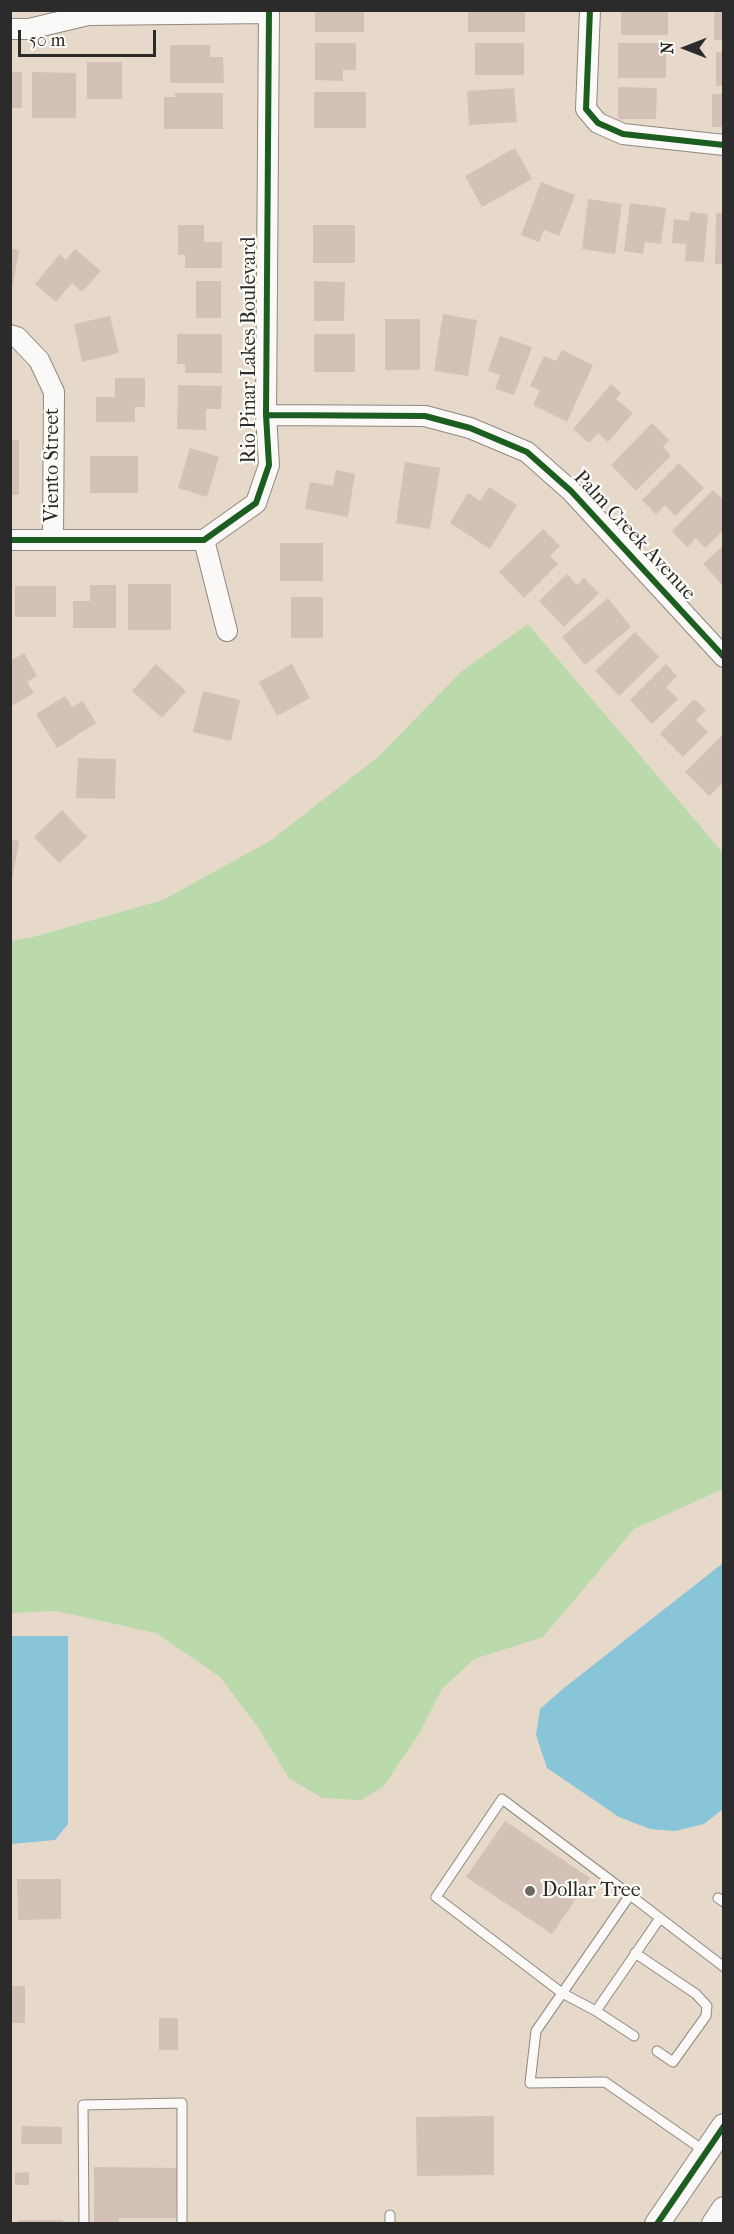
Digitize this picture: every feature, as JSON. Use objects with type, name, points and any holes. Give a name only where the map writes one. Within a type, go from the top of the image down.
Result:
[{"type":"street","points":[[590,10],[586,109],[598,123],[623,134],[723,145]]},
{"type":"street","points":[[23,23],[88,15],[269,12]]},
{"type":"street","name":"Rio Pinar Lakes Boulevard","points":[[204,540],[256,504],[269,465],[266,415],[269,12]]},
{"type":"street","name":"Viento Street","points":[[10,335],[17,337],[39,360],[54,392],[53,540]]},
{"type":"street","name":"Palm Creek Avenue","points":[[266,415],[425,416],[470,428],[527,452],[571,491],[723,657]]},
{"type":"street","points":[[10,540],[204,540],[226,631]]},
{"type":"street","points":[[657,2223],[723,2126]]},
{"type":"street","points":[[714,2223],[723,2209]]},
{"type":"lane","points":[[634,2036],[596,2010],[562,1993],[436,1897],[502,1799],[723,1967]]},
{"type":"lane","points":[[630,1895],[536,2031],[530,2083],[605,2082],[706,2152]]},
{"type":"lane","points":[[596,2010],[660,1918]]},
{"type":"lane","points":[[635,1953],[696,1994],[707,2006],[706,2016],[673,2062],[657,2051]]},
{"type":"lane","points":[[84,2223],[83,2105],[182,2103],[182,2223]]},
{"type":"green space","points":[[528,624],[723,853],[723,1489],[634,1529],[543,1637],[474,1659],[442,1689],[419,1734],[383,1787],[361,1800],[322,1798],[289,1778],[257,1726],[220,1677],[156,1633],[56,1611],[11,1613],[11,941],[33,937],[163,900],[270,841],[378,757],[462,671]]},
{"type":"water","points":[[723,1563],[723,1809],[704,1824],[675,1831],[650,1829],[619,1817],[547,1768],[536,1735],[540,1709]]},
{"type":"water","points":[[11,1636],[68,1636],[68,1824],[55,1840],[11,1844]]},
{"type":"building","points":[[315,10],[364,10],[364,32],[315,32]]},
{"type":"building","points":[[468,10],[525,10],[525,32],[468,32]]},
{"type":"building","points":[[621,10],[668,10],[668,35],[621,35]]},
{"type":"building","points":[[714,10],[724,10],[724,40],[714,40]]},
{"type":"building","points":[[315,43],[356,43],[356,70],[343,70],[343,81],[315,80]]},
{"type":"building","points":[[475,43],[524,43],[524,75],[475,75]]},
{"type":"building","points":[[618,43],[666,43],[666,78],[618,78]]},
{"type":"building","points":[[170,45],[210,45],[210,57],[223,57],[224,83],[170,83]]},
{"type":"building","points":[[716,52],[724,52],[724,86],[716,86]]},
{"type":"building","points":[[87,62],[122,62],[122,99],[87,99]]},
{"type":"building","points":[[10,72],[22,72],[22,108],[10,108]]},
{"type":"building","points":[[32,72],[76,73],[76,118],[32,118]]},
{"type":"building","points":[[618,87],[657,88],[656,119],[618,119]]},
{"type":"building","points":[[514,88],[517,122],[469,125],[467,91]]},
{"type":"building","points":[[314,92],[366,92],[366,128],[314,128]]},
{"type":"building","points":[[175,93],[223,93],[223,129],[164,129],[164,97],[175,97]]},
{"type":"building","points":[[712,94],[724,94],[724,127],[712,127]]},
{"type":"building","points":[[515,148],[532,179],[482,207],[465,176]]},
{"type":"building","points":[[541,182],[575,195],[559,236],[544,230],[539,242],[521,235]]},
{"type":"building","points":[[588,199],[622,204],[615,254],[582,249]]},
{"type":"building","points":[[630,203],[666,208],[661,244],[645,242],[643,254],[624,251]]},
{"type":"building","points":[[690,212],[708,214],[704,262],[685,261],[686,244],[672,243],[674,219],[689,221]]},
{"type":"building","points":[[716,213],[724,213],[724,264],[715,264]]},
{"type":"building","points":[[178,225],[204,225],[204,242],[222,242],[222,268],[185,268],[185,255],[178,255]]},
{"type":"building","points":[[313,225],[355,225],[355,263],[313,263]]},
{"type":"building","points":[[10,248],[19,250],[12,289],[10,289]]},
{"type":"building","points":[[75,249],[101,271],[82,292],[72,283],[56,302],[35,284],[60,254],[66,260]]},
{"type":"building","points":[[196,281],[221,281],[221,318],[196,318]]},
{"type":"building","points":[[314,281],[345,282],[344,321],[314,321]]},
{"type":"building","points":[[443,314],[477,320],[468,376],[434,371]]},
{"type":"building","points":[[110,316],[119,353],[82,362],[74,324]]},
{"type":"building","points":[[385,319],[420,319],[420,370],[385,370]]},
{"type":"building","points":[[177,334],[222,334],[222,373],[185,373],[185,364],[177,364]]},
{"type":"building","points":[[314,334],[355,334],[355,372],[314,372]]},
{"type":"building","points":[[500,336],[532,347],[514,395],[495,389],[500,375],[488,371]]},
{"type":"building","points":[[562,350],[593,365],[567,422],[533,405],[540,390],[530,386],[544,356],[556,361]]},
{"type":"building","points":[[115,378],[145,378],[145,407],[135,407],[135,422],[96,422],[96,397],[115,397]]},
{"type":"building","points":[[611,384],[621,393],[616,399],[633,413],[608,442],[598,433],[589,443],[573,429]]},
{"type":"building","points":[[178,385],[222,386],[221,409],[206,409],[206,430],[177,429]]},
{"type":"building","points":[[652,423],[669,440],[663,447],[671,456],[636,491],[611,465]]},
{"type":"building","points":[[10,440],[19,440],[19,495],[10,495]]},
{"type":"building","points":[[190,448],[219,457],[207,497],[178,488]]},
{"type":"building","points":[[90,456],[138,456],[138,493],[90,493]]},
{"type":"building","points":[[405,462],[440,468],[430,529],[396,523]]},
{"type":"building","points":[[679,463],[704,488],[675,516],[665,505],[656,514],[642,500]]},
{"type":"building","points":[[336,470],[355,474],[348,517],[305,509],[310,482],[333,486]]},
{"type":"building","points":[[489,487],[517,505],[490,549],[450,523],[468,493],[480,501]]},
{"type":"building","points":[[713,490],[724,500],[724,530],[705,548],[696,538],[687,547],[672,531]]},
{"type":"building","points":[[543,529],[560,546],[550,556],[558,564],[524,598],[499,572]]},
{"type":"building","points":[[280,543],[323,543],[323,581],[280,581]]},
{"type":"building","points":[[724,545],[724,587],[703,564]]},
{"type":"building","points":[[567,574],[577,585],[584,578],[599,593],[564,627],[539,601]]},
{"type":"building","points":[[128,584],[171,584],[171,630],[128,630]]},
{"type":"building","points":[[90,585],[116,585],[116,628],[73,628],[73,601],[90,601]]},
{"type":"building","points":[[15,586],[56,586],[56,617],[15,617]]},
{"type":"building","points":[[291,597],[323,597],[323,638],[291,638]]},
{"type":"building","points":[[608,598],[631,627],[585,665],[562,637]]},
{"type":"building","points":[[635,632],[659,657],[619,696],[595,671]]},
{"type":"building","points":[[24,653],[37,676],[27,682],[34,693],[10,707],[10,661]]},
{"type":"building","points":[[156,664],[186,691],[162,718],[132,691]]},
{"type":"building","points":[[292,664],[310,698],[277,716],[259,682]]},
{"type":"building","points":[[666,664],[677,676],[666,687],[678,699],[652,724],[630,700]]},
{"type":"building","points":[[203,691],[240,700],[231,741],[193,732]]},
{"type":"building","points":[[65,696],[72,707],[83,701],[96,723],[57,748],[36,714]]},
{"type":"building","points":[[694,699],[706,710],[696,720],[708,732],[683,757],[660,734]]},
{"type":"building","points":[[724,733],[724,782],[709,796],[685,772]]},
{"type":"building","points":[[78,758],[116,759],[115,799],[76,798]]},
{"type":"building","points":[[62,810],[87,837],[59,863],[34,837]]},
{"type":"building","points":[[10,840],[19,841],[12,880],[10,880]]},
{"type":"building","points":[[505,1821],[590,1878],[552,1934],[466,1877]]},
{"type":"building","points":[[17,1879],[61,1879],[61,1919],[18,1920]]},
{"type":"building","points":[[10,1986],[25,1986],[25,2023],[10,2023]]},
{"type":"building","points":[[159,2018],[178,2018],[178,2050],[159,2050]]},
{"type":"building","points":[[494,2116],[494,2175],[417,2176],[416,2117]]},
{"type":"building","points":[[22,2126],[62,2127],[62,2144],[21,2144]]},
{"type":"building","points":[[94,2167],[177,2168],[176,2218],[119,2218],[119,2224],[94,2224]]},
{"type":"building","points":[[29,2172],[29,2185],[15,2185],[15,2173]]},
{"type":"building","points":[[18,2220],[63,2220],[63,2224],[18,2224]]},
{"type":"cycle path","points":[[10,540],[204,540],[256,503],[269,465],[266,415],[269,10]]},
{"type":"cycle path","points":[[590,10],[586,109],[598,123],[623,134],[724,145]]},
{"type":"cycle path","points":[[266,415],[425,416],[470,428],[527,452],[571,491],[724,657]]},
{"type":"cycle path","points":[[657,2224],[724,2126]]},
{"type":"place","name":"Dollar Tree","points":[[530,1891]]}]
